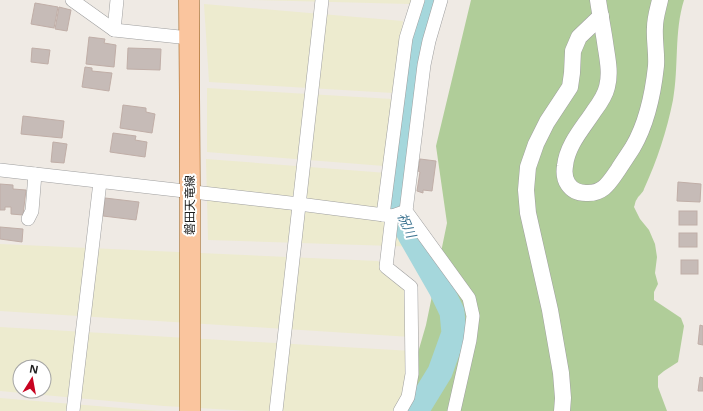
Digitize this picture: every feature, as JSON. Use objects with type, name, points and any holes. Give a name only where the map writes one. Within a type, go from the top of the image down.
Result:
[{"type":"main road","name":"磐田天竜線","points":[[189,0],[190,411]]},
{"type":"street","points":[[72,0],[114,30],[189,38]]},
{"type":"street","points":[[114,30],[117,0]]},
{"type":"street","points":[[276,411],[322,0]]},
{"type":"street","points":[[396,214],[406,38],[418,0]]},
{"type":"street","points":[[400,411],[408,397],[412,374],[411,287],[386,267],[424,65],[429,41],[441,0]]},
{"type":"street","points":[[599,8],[608,65],[609,77],[607,87],[601,101],[568,151],[565,164],[565,178],[567,183],[576,191],[582,193],[596,193],[602,190],[611,180],[633,147],[647,115],[656,65],[655,28],[660,0]]},
{"type":"street","points":[[562,411],[563,398],[550,310],[528,213],[526,190],[528,167],[536,144],[547,122],[570,87],[573,51],[579,37],[599,8]]},
{"type":"street","points":[[0,170],[396,214],[469,298],[473,316],[470,340],[454,411]]},
{"type":"street","points":[[28,219],[32,211],[36,174]]},
{"type":"street","points":[[72,411],[100,182]]},
{"type":"shaded area","points":[[251,0],[412,0],[410,4]]},
{"type":"shaded area","points":[[204,4],[403,21],[393,93],[209,82]]},
{"type":"shaded area","points":[[207,88],[392,99],[384,166],[207,152]]},
{"type":"shaded area","points":[[206,159],[387,173],[423,247],[208,240]]},
{"type":"shaded area","points":[[0,244],[378,261],[405,282],[411,337],[0,311]]},
{"type":"shaded area","points":[[0,327],[412,351],[399,411],[250,411],[164,406],[52,396],[52,359],[12,359],[12,392],[0,391]]},
{"type":"shaded area","points":[[0,398],[157,411],[0,411]]},
{"type":"green space","points":[[471,0],[684,0],[679,24],[675,88],[671,111],[665,134],[653,168],[643,190],[636,200],[634,207],[640,219],[649,230],[655,244],[657,257],[655,273],[658,284],[654,292],[654,300],[681,318],[684,326],[678,362],[658,376],[658,387],[667,411],[401,411],[426,325],[447,223],[436,146]]},
{"type":"building","points":[[35,3],[58,7],[54,28],[31,24]]},
{"type":"building","points":[[59,7],[71,10],[67,31],[55,29]]},
{"type":"building","points":[[89,37],[105,39],[104,43],[116,45],[114,67],[86,64]]},
{"type":"building","points":[[32,48],[50,50],[48,64],[31,62]]},
{"type":"building","points":[[128,48],[161,49],[160,70],[127,69]]},
{"type":"building","points":[[85,67],[92,68],[92,71],[112,73],[109,91],[82,87]]},
{"type":"building","points":[[123,105],[146,108],[146,112],[155,114],[152,133],[120,128]]},
{"type":"building","points":[[23,116],[64,121],[62,138],[21,134]]},
{"type":"building","points":[[113,133],[136,136],[135,140],[147,142],[145,157],[110,152]]},
{"type":"building","points":[[53,142],[67,144],[64,163],[51,162]]},
{"type":"building","points":[[420,159],[436,161],[432,191],[423,190],[423,193],[417,191],[420,172],[418,171]]},
{"type":"building","points":[[678,182],[701,184],[700,202],[677,201]]},
{"type":"building","points":[[0,184],[13,185],[13,189],[26,190],[23,215],[11,214],[11,207],[5,207],[5,210],[0,210]]},
{"type":"building","points":[[105,198],[139,202],[136,220],[103,216]]},
{"type":"building","points":[[679,211],[697,211],[697,225],[679,225]]},
{"type":"building","points":[[0,227],[23,229],[22,242],[0,239]]},
{"type":"building","points":[[679,233],[697,233],[697,247],[679,247]]},
{"type":"building","points":[[681,260],[698,260],[698,274],[681,274]]},
{"type":"building","points":[[700,325],[703,326],[703,345],[698,344]]},
{"type":"building","points":[[700,377],[703,378],[703,391],[698,391]]},
{"type":"waterway","name":"祝川","points":[[416,411],[440,372],[454,333],[452,312],[441,289],[399,214],[399,186],[418,35],[430,0]]}]
